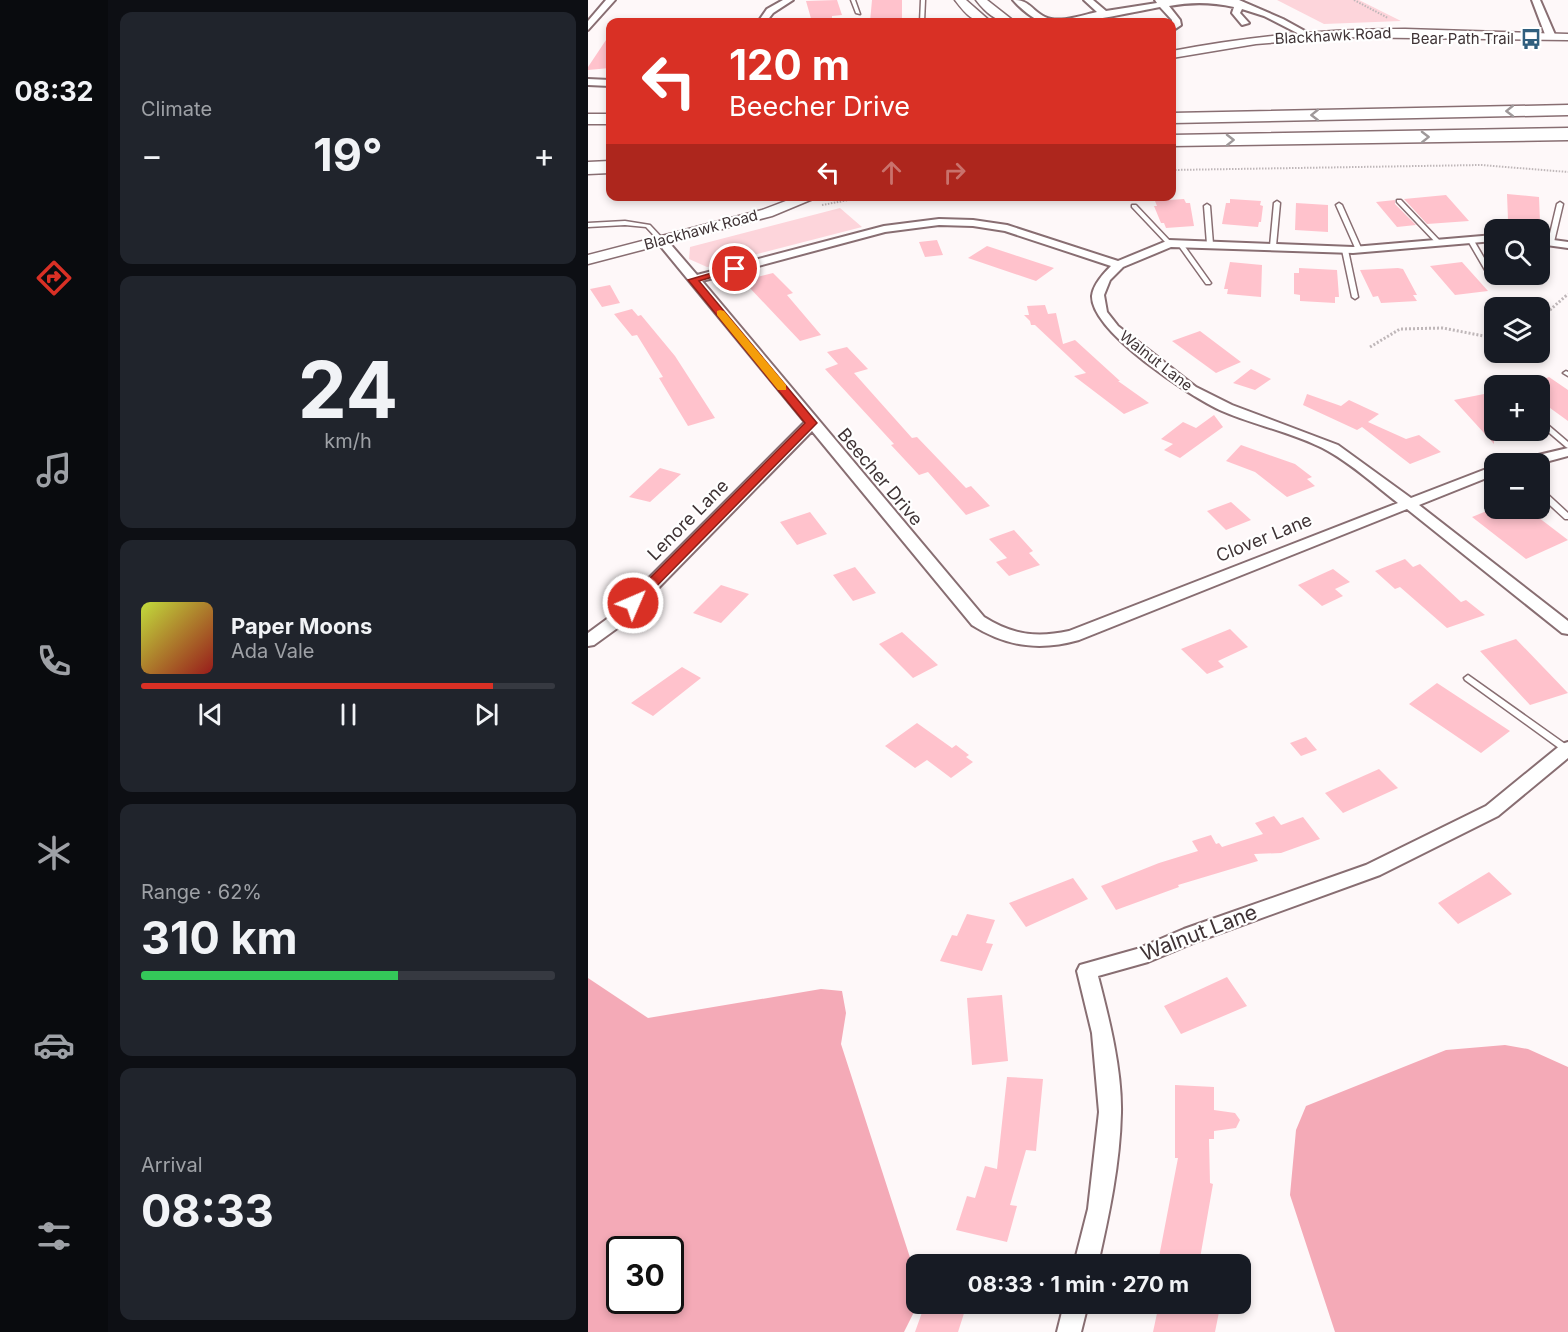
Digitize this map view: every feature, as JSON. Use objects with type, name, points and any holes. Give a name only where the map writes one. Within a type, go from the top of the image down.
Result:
[{"type":"highway","points":[[1176,118],[1568,110]]},
{"type":"highway","points":[[588,118],[606,119]]},
{"type":"highway","points":[[588,127],[606,127]]},
{"type":"highway","points":[[1176,141],[1568,134]]},
{"type":"highway","points":[[588,152],[606,152]]},
{"type":"highway","points":[[588,168],[606,167]]},
{"type":"street","points":[[588,27],[611,0]]},
{"type":"street","points":[[765,18],[770,11],[789,0]]},
{"type":"street","points":[[960,0],[978,18]]},
{"type":"street","points":[[981,0],[1003,18]]},
{"type":"street","points":[[1017,0],[1041,18]]},
{"type":"street","points":[[1088,0],[1104,14]]},
{"type":"street","points":[[1079,18],[1160,2],[1188,0]]},
{"type":"street","points":[[1195,0],[1239,3],[1269,14],[1308,35]]},
{"type":"street","points":[[1536,0],[1551,37]]},
{"type":"street","points":[[1160,2],[1174,18]]},
{"type":"street","points":[[1239,3],[1236,13],[1245,23]]},
{"type":"street","name":"Blackhawk Road","points":[[1176,54],[1260,39],[1308,35],[1395,32],[1568,37]]},
{"type":"street","points":[[588,82],[606,83]]},
{"type":"street","name":"Blackhawk Road","points":[[588,260],[816,201]]},
{"type":"street","points":[[693,280],[884,229],[939,222],[973,223],[1007,228],[1119,265],[1174,243],[1359,250],[1484,238]]},
{"type":"street","name":"Beecher Drive","points":[[662,241],[978,621],[995,633],[1020,641],[1048,642]]},
{"type":"street","points":[[1550,243],[1568,245]]},
{"type":"street","name":"Walnut Lane","points":[[1119,265],[1105,279],[1098,295],[1101,312],[1114,329],[1191,390],[1227,408],[1333,448],[1407,502],[1568,629]]},
{"type":"street","name":"Lenore Lane","points":[[588,641],[616,620],[812,423]]},
{"type":"street","points":[[1550,456],[1568,452]]},
{"type":"street","name":"Clover Lane","points":[[1048,642],[1074,636],[1407,502],[1484,474]]},
{"type":"street","name":"Walnut Lane","points":[[1088,1254],[1099,1209],[1110,1112],[1102,1033],[1087,971],[1141,956],[1191,935],[1373,870],[1492,811],[1567,749]]},
{"type":"street","points":[[1069,1332],[1074,1314]]},
{"type":"lane","points":[[853,0],[858,14]]},
{"type":"lane","points":[[922,18],[923,0]]},
{"type":"lane","points":[[1399,201],[1439,243]]},
{"type":"lane","points":[[1273,246],[1277,203]]},
{"type":"lane","points":[[1550,229],[1560,204]]},
{"type":"lane","points":[[1134,206],[1174,243],[1208,283]]},
{"type":"lane","points":[[1208,206],[1210,244]]},
{"type":"lane","points":[[1339,206],[1359,250]]},
{"type":"lane","points":[[588,225],[625,223],[648,226],[662,241]]},
{"type":"lane","points":[[1470,239],[1484,263]]},
{"type":"lane","points":[[1345,250],[1355,297]]},
{"type":"lane","points":[[1550,430],[1568,446]]},
{"type":"lane","points":[[1550,501],[1568,517]]},
{"type":"lane","points":[[1468,678],[1567,749]]},
{"type":"path","points":[[1354,0],[1392,20]]},
{"type":"path","points":[[1176,170],[1481,165],[1568,172]]},
{"type":"path","points":[[1550,310],[1568,294]]},
{"type":"path","points":[[1370,347],[1400,329],[1443,328],[1484,336]]},
{"type":"shaded area","points":[[1277,0],[1359,0],[1401,21],[1324,24]]},
{"type":"shaded area","points":[[840,208],[862,227],[707,267],[689,259],[690,247]]},
{"type":"shaded area","points":[[588,978],[648,1018],[821,989],[842,991],[846,1013],[841,1044],[909,1254],[906,1254],[906,1314],[913,1314],[904,1332],[588,1332]]},
{"type":"shaded area","points":[[1505,1045],[1528,1049],[1568,1067],[1568,1332],[1335,1332],[1290,1195],[1296,1130],[1306,1106],[1446,1050]]},
{"type":"building","points":[[837,0],[842,15],[832,16],[832,18],[811,18],[806,1]]},
{"type":"building","points":[[872,0],[902,0],[902,18],[870,18]]},
{"type":"building","points":[[606,40],[606,68],[588,70]]},
{"type":"building","points":[[1507,194],[1539,197],[1540,219],[1508,219]]},
{"type":"building","points":[[1446,195],[1469,221],[1427,224],[1404,199]]},
{"type":"building","points":[[1184,199],[1186,203],[1190,203],[1194,226],[1166,228],[1164,223],[1161,223],[1154,206],[1157,206],[1155,201]]},
{"type":"building","points":[[1230,199],[1261,201],[1260,205],[1263,206],[1258,227],[1222,224],[1226,203],[1230,203]]},
{"type":"building","points":[[1395,200],[1395,204],[1416,225],[1397,227],[1376,202]]},
{"type":"building","points":[[1296,203],[1328,205],[1328,232],[1295,230]]},
{"type":"building","points":[[937,240],[943,255],[925,257],[919,242]]},
{"type":"building","points":[[987,246],[1054,268],[1036,281],[968,258]]},
{"type":"building","points":[[1230,262],[1262,265],[1261,297],[1227,294],[1228,289],[1224,289]]},
{"type":"building","points":[[1462,262],[1488,291],[1455,295],[1430,266]]},
{"type":"building","points":[[1299,268],[1337,270],[1339,297],[1335,297],[1335,303],[1300,301],[1300,295],[1294,294],[1294,273],[1299,273]]},
{"type":"building","points":[[1403,269],[1417,295],[1413,295],[1417,301],[1381,303],[1378,296],[1373,297],[1360,270]]},
{"type":"building","points":[[773,273],[793,293],[787,295],[821,335],[800,341],[748,286],[751,285],[746,280]]},
{"type":"building","points":[[610,285],[620,303],[602,307],[590,289]]},
{"type":"building","points":[[1045,305],[1048,314],[1056,313],[1063,344],[1075,340],[1120,381],[1118,381],[1149,403],[1124,414],[1074,376],[1086,373],[1035,325],[1031,325],[1024,315],[1029,315],[1027,306]]},
{"type":"building","points":[[632,309],[638,316],[641,315],[675,356],[715,418],[688,426],[659,378],[663,377],[637,335],[632,336],[614,314]]},
{"type":"building","points":[[1200,331],[1241,362],[1216,373],[1172,341]]},
{"type":"building","points":[[847,347],[868,369],[854,373],[912,438],[917,437],[966,488],[971,486],[990,506],[966,515],[928,472],[919,475],[891,445],[894,444],[825,369],[838,364],[827,352]]},
{"type":"building","points":[[1251,369],[1271,379],[1255,390],[1233,383]]},
{"type":"building","points":[[1550,378],[1568,390],[1568,421],[1550,408]]},
{"type":"building","points":[[1307,394],[1341,406],[1349,400],[1379,414],[1368,422],[1406,439],[1419,435],[1441,452],[1410,464],[1362,427],[1357,430],[1303,405]]},
{"type":"building","points":[[1484,394],[1484,433],[1454,400]]},
{"type":"building","points":[[1214,415],[1223,427],[1180,458],[1164,450],[1173,444],[1161,439],[1183,422],[1196,428]]},
{"type":"building","points":[[1241,445],[1295,464],[1312,477],[1307,479],[1315,486],[1287,497],[1255,472],[1226,461]]},
{"type":"building","points":[[660,468],[681,474],[650,502],[629,497]]},
{"type":"building","points":[[1231,502],[1251,520],[1226,530],[1207,511]]},
{"type":"building","points":[[810,512],[827,534],[797,545],[780,522]]},
{"type":"building","points":[[1484,512],[1484,519],[1540,519],[1568,540],[1526,559],[1472,517]]},
{"type":"building","points":[[1014,530],[1033,551],[1029,553],[1040,565],[1009,576],[996,562],[1007,558],[989,539]]},
{"type":"building","points":[[1405,559],[1413,567],[1420,564],[1461,602],[1466,600],[1485,615],[1447,628],[1400,587],[1395,589],[1375,571]]},
{"type":"building","points":[[855,567],[876,593],[853,601],[833,575]]},
{"type":"building","points":[[1333,569],[1350,582],[1335,589],[1343,596],[1322,606],[1298,585]]},
{"type":"building","points":[[721,585],[749,594],[721,623],[693,613]]},
{"type":"building","points":[[1230,629],[1248,647],[1218,661],[1224,667],[1207,674],[1181,649]]},
{"type":"building","points":[[902,632],[938,665],[913,678],[879,644]]},
{"type":"building","points":[[1516,639],[1568,693],[1530,705],[1480,651]]},
{"type":"building","points":[[682,667],[701,678],[653,716],[631,703]]},
{"type":"building","points":[[1437,683],[1510,731],[1481,753],[1409,704]]},
{"type":"building","points":[[917,723],[952,748],[956,745],[969,755],[966,757],[973,762],[951,778],[927,760],[915,768],[885,746]]},
{"type":"building","points":[[1306,737],[1317,750],[1301,756],[1290,743]]},
{"type":"building","points":[[1379,769],[1398,788],[1343,813],[1325,793]]},
{"type":"building","points":[[1274,816],[1281,825],[1303,817],[1320,839],[1281,853],[1254,854],[1258,861],[1178,885],[1179,887],[1116,910],[1101,886],[1159,863],[1198,851],[1192,841],[1211,835],[1216,844],[1219,843],[1222,847],[1263,834],[1255,823]]},
{"type":"building","points":[[1489,872],[1512,894],[1458,924],[1438,903]]},
{"type":"building","points":[[1073,878],[1088,899],[1026,927],[1009,903]]},
{"type":"building","points":[[967,914],[995,920],[986,943],[993,944],[982,971],[940,961],[952,935],[957,936]]},
{"type":"building","points":[[1227,977],[1247,1006],[1181,1034],[1164,1006]]},
{"type":"building","points":[[1002,995],[1008,1061],[972,1065],[967,998]]},
{"type":"building","points":[[1007,1077],[1043,1079],[1036,1151],[1026,1150],[1010,1205],[1017,1206],[1007,1242],[956,1230],[967,1196],[975,1198],[985,1166],[997,1169]]},
{"type":"building","points":[[1175,1085],[1214,1087],[1214,1110],[1235,1113],[1240,1120],[1236,1128],[1214,1131],[1214,1139],[1209,1139],[1210,1183],[1213,1184],[1201,1254],[1160,1254],[1178,1158],[1175,1158]]},
{"type":"building","points":[[921,1314],[964,1314],[958,1332],[915,1332]]},
{"type":"building","points":[[1157,1314],[1219,1314],[1215,1332],[1153,1332]]},
{"type":"slow traffic","points":[[720,313],[782,387]]},
{"type":"place","name":"Bear Path Trail","points":[[1531,39]]},
{"type":"route","points":[[633,603],[812,423],[693,280],[735,269]]}]
